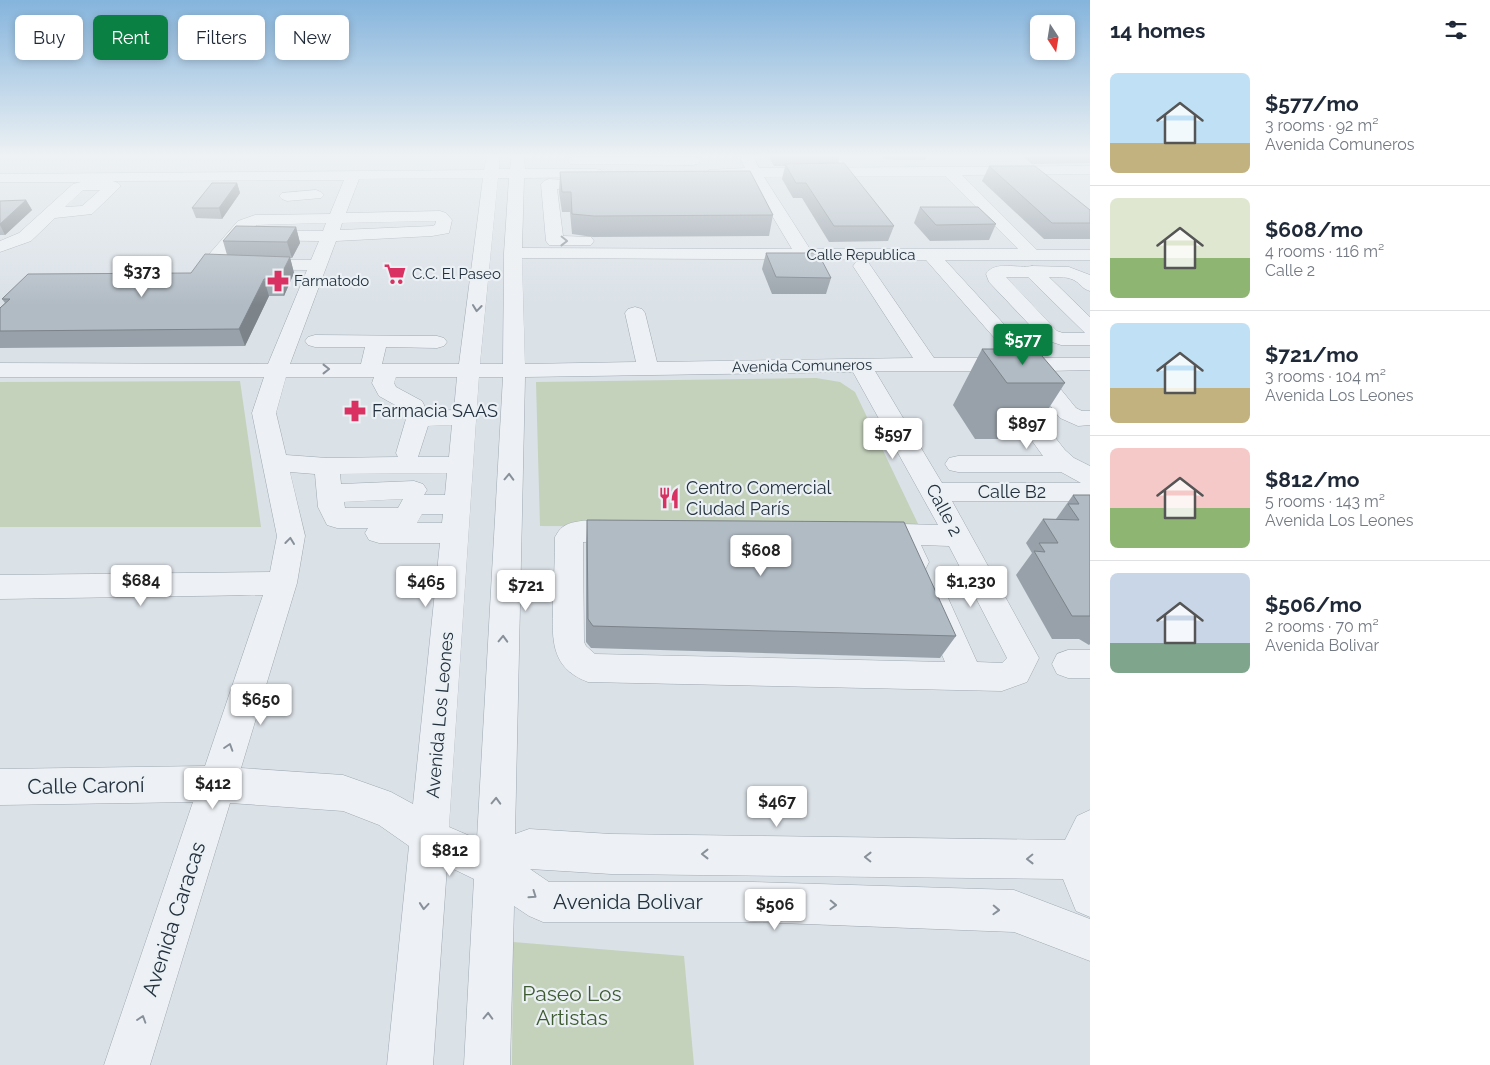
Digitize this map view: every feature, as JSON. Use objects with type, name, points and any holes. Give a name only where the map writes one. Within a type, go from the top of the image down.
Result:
[{"type":"street","name":"Avenida Caracas","points":[[127,1065],[282,583],[292,536],[264,413],[277,369],[341,205]]},
{"type":"street","name":"Avenida Los Leones","points":[[410,1065],[464,417],[470,369],[497,205]]},
{"type":"street","points":[[486,1065],[514,371],[513,253],[508,205]]},
{"type":"street","points":[[551,205],[555,241],[633,240],[636,254]]},
{"type":"street","points":[[774,205],[801,248]]},
{"type":"street","points":[[983,205],[1090,328]]},
{"type":"street","points":[[0,247],[25,237],[52,213]]},
{"type":"street","points":[[235,235],[330,236],[440,230],[443,229],[444,220],[440,216],[255,220],[244,224],[213,260],[213,264],[318,265]]},
{"type":"street","points":[[376,233],[380,217]]},
{"type":"street","points":[[711,241],[801,248]]},
{"type":"street","name":"Calle Republica","points":[[513,253],[636,254],[801,248],[1033,263],[1090,256]]},
{"type":"street","points":[[932,256],[1029,364],[1068,413],[1078,418],[1090,418]]},
{"type":"street","points":[[1090,285],[1082,277],[1033,263],[995,274],[996,278],[1050,335],[1061,339],[1090,339]]},
{"type":"street","points":[[862,266],[928,365]]},
{"type":"street","points":[[635,313],[648,368]]},
{"type":"street","points":[[315,341],[437,342]]},
{"type":"street","points":[[377,341],[378,370],[387,391],[414,406],[418,418],[413,479]]},
{"type":"street","name":"Avenida Comuneros","points":[[0,370],[470,369],[514,371],[860,365],[1090,364]]},
{"type":"street","name":"Calle 2","points":[[860,365],[934,492],[1023,658],[1016,672],[1002,677],[965,676]]},
{"type":"street","points":[[1002,383],[1056,456],[1065,464],[1090,477]]},
{"type":"street","points":[[418,418],[464,417]]},
{"type":"street","points":[[276,464],[327,466],[413,479],[456,519]]},
{"type":"street","points":[[958,464],[1065,464]]},
{"type":"street","points":[[327,466],[329,493],[413,479],[460,465]]},
{"type":"street","name":"Calle B2","points":[[934,492],[1090,492]]},
{"type":"street","points":[[350,533],[456,519]]},
{"type":"street","points":[[647,531],[588,530],[576,532],[569,537],[568,642],[573,655],[588,668],[965,676],[959,654],[902,534]]},
{"type":"street","points":[[873,534],[958,536]]},
{"type":"street","points":[[0,588],[282,583]]},
{"type":"street","name":"Calle Caroní","points":[[0,787],[217,784],[343,793],[391,811],[430,838]]},
{"type":"street","name":"Avenida Bolivar","points":[[430,838],[493,867],[543,902],[753,902],[1014,911],[1090,940]]},
{"type":"street","points":[[493,867],[529,848],[611,854],[1008,860],[1084,844],[1083,883],[1090,897]]},
{"type":"green space","points":[[816,378],[840,382],[855,392],[920,528],[540,526],[536,382]]},
{"type":"green space","points":[[240,381],[261,527],[0,527],[0,382]]},
{"type":"green space","name":"Paseo Los Artistas","points":[[513,942],[684,956],[694,1065],[512,1065]]},
{"type":"building","points":[[0,205],[21,205],[0,224]]},
{"type":"building","points":[[195,205],[221,205],[219,208],[192,208]]},
{"type":"building","points":[[572,205],[768,205],[773,215],[594,216],[572,214]]},
{"type":"building","points":[[820,205],[877,205],[894,226],[834,226]]},
{"type":"building","points":[[1032,205],[1083,205],[1090,210],[1090,223],[1052,223]]},
{"type":"building","points":[[920,207],[978,207],[996,224],[936,225]]},
{"type":"building","points":[[236,226],[296,227],[287,242],[223,241]]},
{"type":"building","points":[[766,253],[818,253],[831,278],[776,277]]},
{"type":"building","points":[[205,254],[290,257],[279,279],[264,279],[239,329],[0,331],[0,308],[10,299],[2,299],[28,274],[191,273]]},
{"type":"building","points":[[982,349],[1036,349],[1065,383],[1007,383]]},
{"type":"building","points":[[1073,495],[1090,495],[1090,616],[1072,616],[1034,551],[1045,552],[1039,543],[1058,543],[1043,519],[1079,520],[1068,504],[1079,504]]},
{"type":"building","points":[[587,520],[904,522],[956,636],[593,626],[588,619]]},
{"type":"place","name":"C.C. El Paseo","points":[[395,274]]},
{"type":"place","name":"Farmatodo","points":[[278,281]]},
{"type":"place","name":"Farmacia SAAS","points":[[355,411]]},
{"type":"place","name":"Centro Comercial Ciudad París","points":[[669,498]]}]
